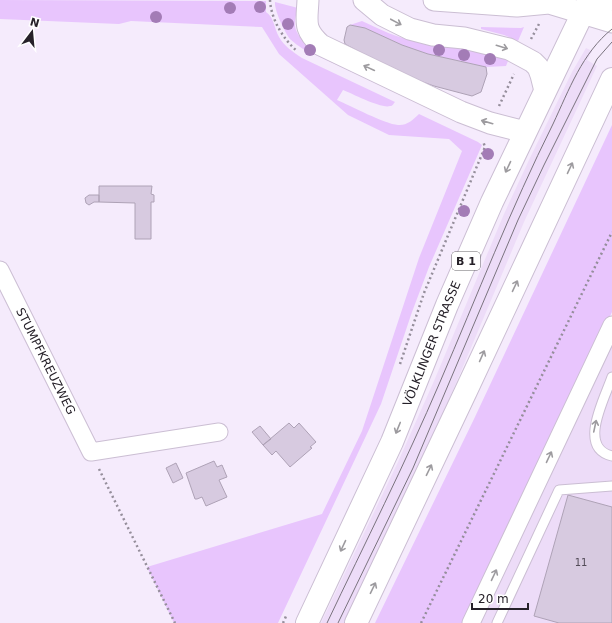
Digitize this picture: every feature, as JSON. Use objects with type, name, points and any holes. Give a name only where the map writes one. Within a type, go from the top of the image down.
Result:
[{"type":"main road","name":"VÖLKLINGER STRASSE","points":[[307,623],[392,442],[447,305],[492,202],[586,6]]},
{"type":"main road","points":[[356,623],[612,79]]},
{"type":"street","points":[[308,0],[307,27],[321,45],[467,115],[490,123],[525,132]]},
{"type":"street","points":[[364,0],[382,15],[410,29],[433,35],[464,38],[509,49],[533,62],[538,67],[545,90]]},
{"type":"street","points":[[434,0],[505,2],[522,6],[553,1],[586,6],[610,0]]},
{"type":"street","points":[[586,6],[612,22]]},
{"type":"street","name":"STUMPFKREUZWEG","points":[[0,270],[91,452]]},
{"type":"street","points":[[472,623],[611,329]]},
{"type":"street","points":[[91,452],[219,432]]},
{"type":"lane","points":[[612,377],[595,423],[594,440],[603,452],[612,456]]},
{"type":"lane","points":[[496,623],[559,490],[612,486]]},
{"type":"path","points":[[495,112],[517,68]]},
{"type":"path","name":"VÖLKLINGER STRASSE","points":[[399,366],[424,293],[485,147],[483,140]]},
{"type":"path","points":[[421,623],[612,232]]},
{"type":"path","points":[[91,452],[175,623]]},
{"type":"path","points":[[283,623],[290,609]]},
{"type":"shaded area","points":[[0,0],[266,1],[266,12],[272,20],[277,34],[283,43],[292,51],[302,58],[395,102],[391,106],[381,105],[367,101],[343,90],[337,100],[392,124],[407,124],[419,114],[482,145],[429,267],[381,404],[278,623],[174,623],[147,567],[322,514],[362,431],[419,258],[462,151],[449,139],[389,135],[348,115],[279,54],[262,27],[131,21],[119,24],[0,19]]},
{"type":"shaded area","points":[[275,2],[298,8],[295,18],[295,27],[305,43],[386,83],[388,89],[303,49],[295,43],[290,39],[283,27],[276,10]]},
{"type":"shaded area","points":[[362,21],[388,33],[409,40],[486,52],[508,61],[506,66],[486,67],[428,54],[402,45],[365,28],[350,25]]},
{"type":"shaded area","points":[[481,27],[524,27],[518,41],[504,35],[481,29]]},
{"type":"shaded area","points":[[586,48],[592,51],[587,60],[597,66],[524,222],[418,470],[344,623],[321,623],[398,462],[434,381],[504,214],[572,72]]},
{"type":"shaded area","points":[[612,125],[612,312],[463,623],[375,623],[474,419]]},
{"type":"shaded area","points":[[612,339],[612,623],[479,623]]},
{"type":"building","points":[[350,25],[365,28],[402,45],[428,54],[486,67],[487,74],[481,92],[472,96],[434,86],[409,77],[363,54],[345,44],[344,40],[347,27]]},
{"type":"building","points":[[99,186],[152,186],[151,194],[154,195],[154,202],[151,202],[151,239],[135,239],[135,203],[99,202]]},
{"type":"building","points":[[89,195],[99,195],[99,202],[94,202],[89,205],[86,203],[85,198]]},
{"type":"building","points":[[289,423],[294,428],[299,423],[316,442],[310,447],[312,448],[290,467],[276,451],[272,455],[263,445]]},
{"type":"building","points":[[260,426],[271,439],[263,445],[252,432]]},
{"type":"building","points":[[214,461],[217,467],[222,465],[227,477],[219,480],[227,497],[206,506],[202,497],[195,499],[186,473]]},
{"type":"building","points":[[176,463],[183,478],[173,483],[166,468]]},
{"type":"building","points":[[568,495],[612,507],[612,623],[559,623],[534,616]]},
{"type":"tram line","points":[[327,623],[413,443],[509,220],[571,85],[592,49],[612,29]]},
{"type":"tram line","points":[[338,623],[413,468],[518,220],[597,59],[612,42]]}]
